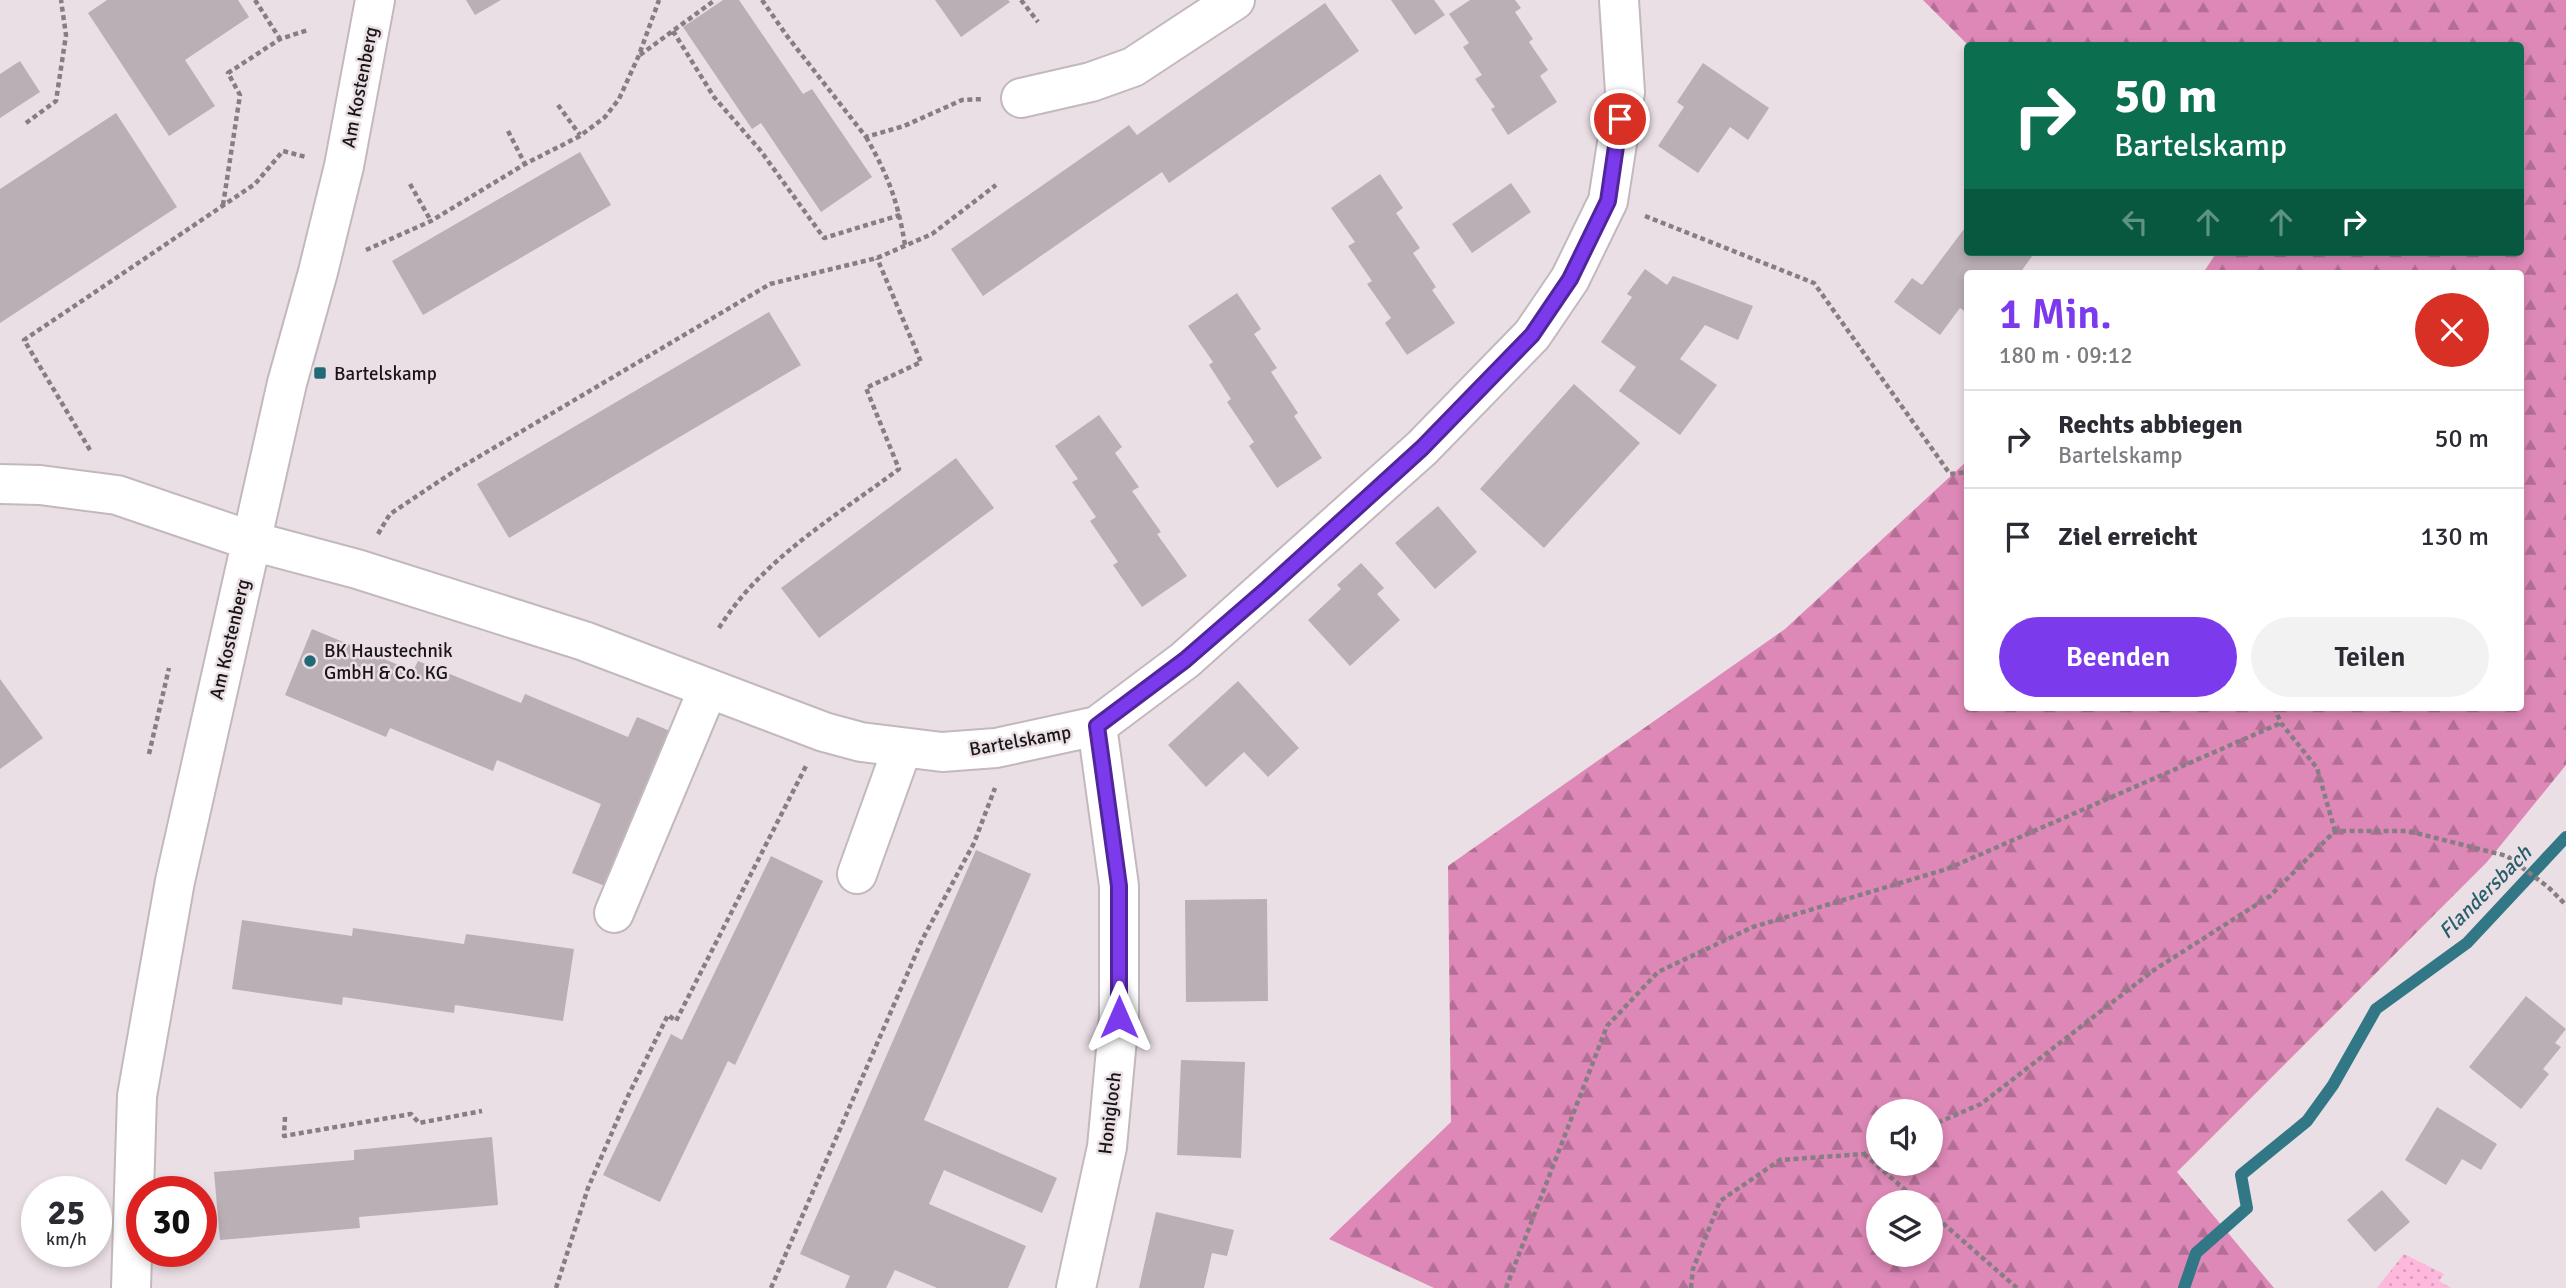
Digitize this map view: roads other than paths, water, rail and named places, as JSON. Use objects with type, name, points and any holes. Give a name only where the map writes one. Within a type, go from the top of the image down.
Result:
[{"type":"street","name":"Am Kostenberg","points":[[131,1287],[137,1096],[184,838],[287,383],[341,178],[375,0]]},
{"type":"street","points":[[1021,98],[1091,82],[1133,66],[1235,0]]},
{"type":"street","name":"Bartelskamp","points":[[0,484],[40,485],[117,495],[252,541],[368,572],[584,641],[824,732],[861,742],[942,752],[996,748],[1097,726],[1185,660],[1268,588],[1422,448],[1532,335],[1570,279],[1608,201],[1625,92],[1619,0]]},
{"type":"street","points":[[614,913],[708,689]]},
{"type":"street","name":"Honigloch","points":[[1076,1288],[1107,1147],[1119,1017],[1119,886],[1097,726]]},
{"type":"street","points":[[857,874],[902,749]]},
{"type":"waterway","name":"Flandersbach","points":[[2184,1288],[2196,1253],[2247,1208],[2241,1175],[2307,1121],[2333,1085],[2376,1009],[2467,943],[2566,837]]},
{"type":"place","name":"Bartelskamp","points":[[320,373]]},
{"type":"place","name":"BK Haustechnik GmbH & Co. KG","points":[[310,661]]}]
